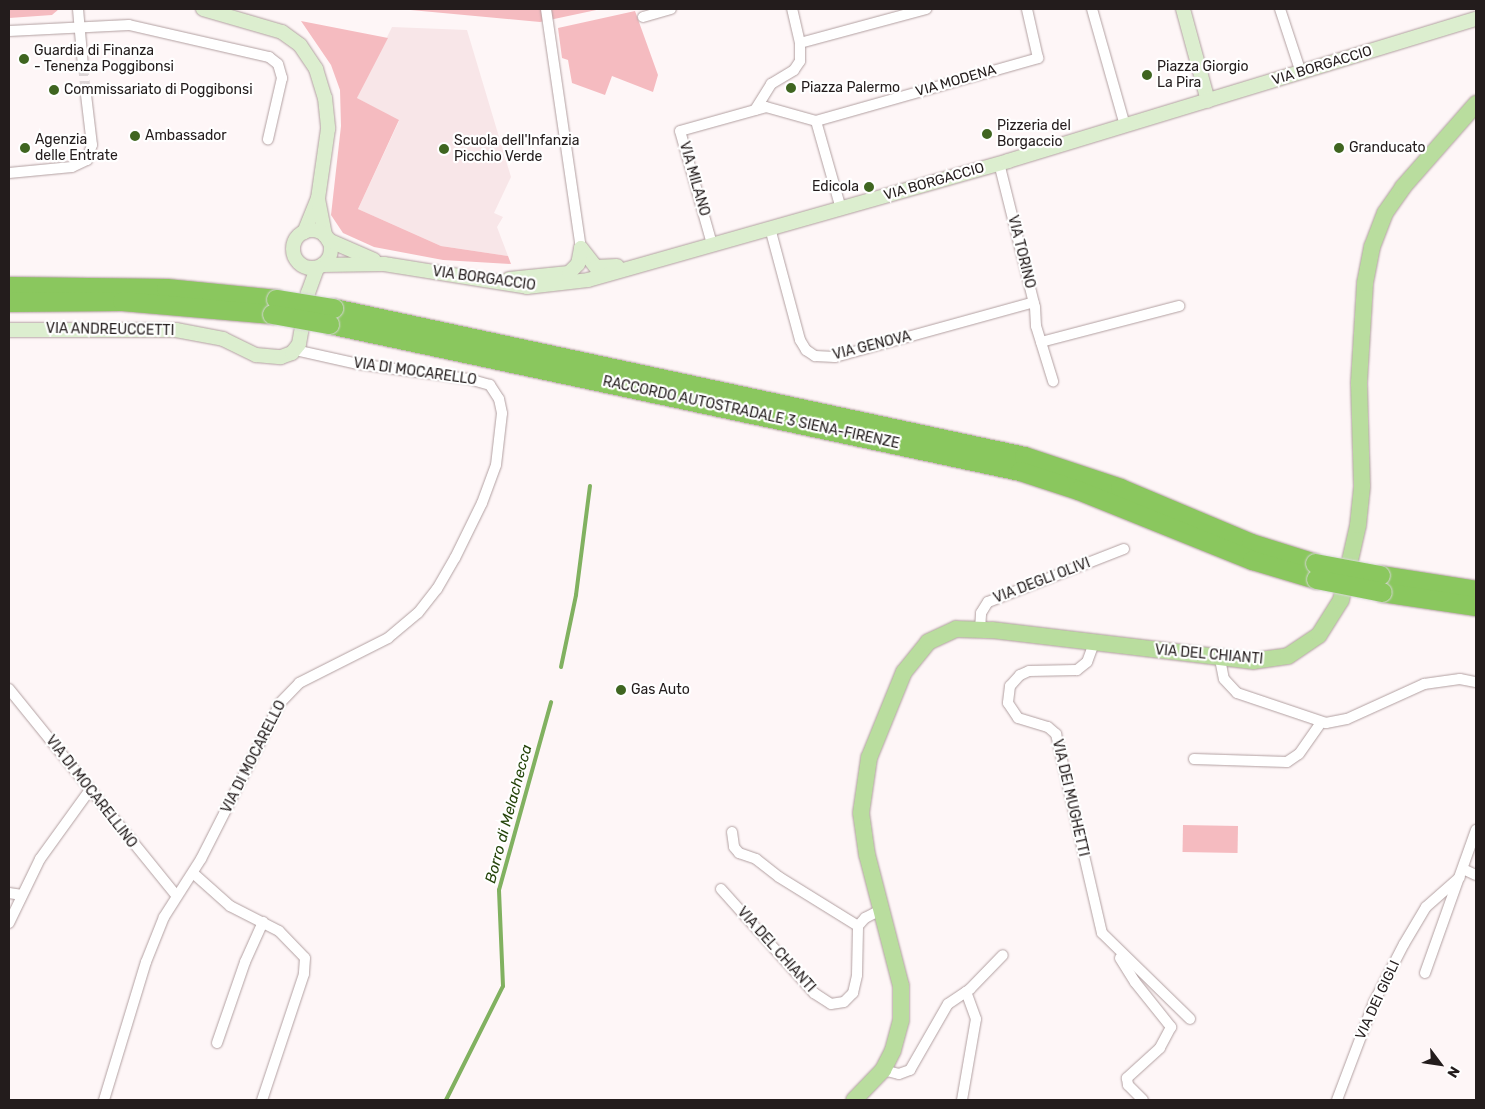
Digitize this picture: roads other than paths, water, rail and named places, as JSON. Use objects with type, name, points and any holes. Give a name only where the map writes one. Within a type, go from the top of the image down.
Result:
[{"type":"highway","name":"RACCORDO AUTOSTRADALE 3 SIENA-FIRENZE","points":[[9,286],[156,288],[274,306],[1024,456],[1120,488],[1316,571],[1381,583],[1476,606]]},
{"type":"highway","name":"RACCORDO AUTOSTRADALE 3 SIENA-FIRENZE","points":[[9,302],[132,302],[274,306]]},
{"type":"highway","name":"RACCORDO AUTOSTRADALE 3 SIENA-FIRENZE","points":[[1381,583],[1476,590]]},
{"type":"main road","points":[[203,9],[282,32],[300,46],[312,61],[323,87],[328,114],[318,198],[304,232],[295,240],[293,252],[298,262],[315,267]]},
{"type":"main road","points":[[1183,9],[1208,101]]},
{"type":"main road","name":"VIA BORGACCIO","points":[[315,267],[384,264],[527,287],[564,285],[597,278],[659,258],[841,209],[1000,163],[1476,19]]},
{"type":"main road","name":"VIA DEL CHIANTI","points":[[854,1100],[884,1070],[896,1042],[902,1001],[882,910],[867,855],[861,813],[864,780],[880,725],[904,672],[922,647],[950,630],[980,629],[1220,659],[1260,661],[1288,656],[1314,640],[1336,612],[1349,572],[1361,497],[1359,382],[1366,283],[1372,247],[1397,195],[1476,104]]},
{"type":"main road","points":[[295,350],[302,334],[308,293],[315,267],[331,251],[318,198]]},
{"type":"main road","points":[[304,232],[315,230],[327,238]]},
{"type":"main road","name":"VIA BORGACCIO","points":[[327,238],[384,264]]},
{"type":"main road","points":[[582,248],[587,259],[598,268],[659,258]]},
{"type":"main road","points":[[498,281],[569,273],[576,266],[582,248]]},
{"type":"main road","name":"VIA ANDREUCCETTI","points":[[9,330],[168,330],[216,337],[263,356],[281,357],[295,350]]},
{"type":"street","points":[[78,9],[78,28],[83,66]]},
{"type":"street","points":[[546,9],[582,248]]},
{"type":"street","points":[[643,17],[671,9]]},
{"type":"street","points":[[755,110],[771,84],[797,67],[800,44],[792,9]]},
{"type":"street","points":[[800,44],[926,9]]},
{"type":"street","name":"VIA MODENA","points":[[816,121],[1038,58],[1027,9]]},
{"type":"street","points":[[1092,9],[1125,126]]},
{"type":"street","points":[[1280,9],[1301,73]]},
{"type":"street","points":[[9,31],[134,26],[273,59],[281,68],[282,78],[268,139]]},
{"type":"street","points":[[9,173],[72,166],[87,160],[92,145],[86,95]]},
{"type":"street","points":[[755,110],[775,108],[816,121],[841,209]]},
{"type":"street","name":"VIA MILANO","points":[[712,244],[680,131],[755,110]]},
{"type":"street","name":"VIA TORINO","points":[[1000,163],[1034,302],[1041,342],[1053,381]]},
{"type":"street","name":"VIA GENOVA","points":[[770,228],[800,340],[806,350],[816,356],[835,357],[1034,302]]},
{"type":"street","points":[[1041,342],[1179,306]]},
{"type":"street","name":"VIA DI MOCARELLO","points":[[104,1100],[149,952],[176,895],[193,873],[288,692],[306,679],[395,634],[432,596],[474,520],[500,451],[502,424],[499,399],[494,389],[484,382],[358,364],[295,350]]},
{"type":"street","name":"VIA DEGLI OLIVI","points":[[980,629],[981,613],[988,602],[1124,549]]},
{"type":"street","name":"VIA DEI MUGHETTI","points":[[1094,644],[1089,659],[1080,668],[1029,671],[1020,675],[1010,686],[1008,700],[1018,718],[1048,727],[1056,734],[1100,928],[1135,982],[1172,1027],[1160,1048],[1127,1078],[1128,1085],[1143,1100]]},
{"type":"street","points":[[1220,659],[1224,679],[1237,693],[1322,723],[1347,719],[1424,684],[1460,679],[1476,682]]},
{"type":"street","name":"VIA DI MOCARELLINO","points":[[9,689],[89,791],[176,895]]},
{"type":"street","points":[[1194,759],[1286,762],[1299,754],[1322,723]]},
{"type":"street","points":[[9,923],[44,852],[89,791]]},
{"type":"street","points":[[1425,974],[1476,830]]},
{"type":"street","points":[[732,832],[734,847],[739,853],[756,859],[779,877],[858,926],[865,918],[882,910]]},
{"type":"street","points":[[193,873],[230,906],[264,922],[297,946],[306,962],[262,1100]]},
{"type":"street","points":[[1461,873],[1476,875]]},
{"type":"street","name":"VIA DEI GIGLI","points":[[1337,1100],[1377,995],[1429,904],[1461,873]]},
{"type":"street","name":"VIA DEL CHIANTI","points":[[721,889],[814,993],[831,1004],[844,1002],[854,990],[858,926]]},
{"type":"street","points":[[9,893],[22,895]]},
{"type":"street","points":[[1429,904],[1454,893]]},
{"type":"street","points":[[217,1043],[245,962],[264,922]]},
{"type":"street","name":"VIA DEI MUGHETTI","points":[[1115,949],[1190,1019]]},
{"type":"street","points":[[884,1070],[899,1074],[910,1070],[948,1004],[966,992],[1003,955]]},
{"type":"street","points":[[962,1100],[976,1019],[966,992]]},
{"type":"waterway","name":"Borro di Melachecca","points":[[561,667],[576,595],[590,486]]},
{"type":"waterway","name":"Borro di Melachecca","points":[[446,1100],[503,986],[499,890],[551,702]]},
{"type":"tunnel","points":[[83,66],[86,95]]},
{"type":"place","name":"Guardia di Finanza - Tenenza Poggibonsi","points":[[24,59]]},
{"type":"place","name":"Piazza Giorgio La Pira","points":[[1147,75]]},
{"type":"place","name":"Piazza Palermo","points":[[791,88]]},
{"type":"place","name":"Commissariato di Poggibonsi","points":[[54,90]]},
{"type":"place","name":"Pizzeria del Borgaccio","points":[[987,134]]},
{"type":"place","name":"Ambassador","points":[[135,136]]},
{"type":"place","name":"Agenzia delle Entrate","points":[[25,148]]},
{"type":"place","name":"Granducato","points":[[1339,148]]},
{"type":"place","name":"Scuola dell'Infanzia Picchio Verde","points":[[444,149]]},
{"type":"place","name":"Edicola","points":[[869,187]]},
{"type":"place","name":"Gas Auto","points":[[621,690]]}]
